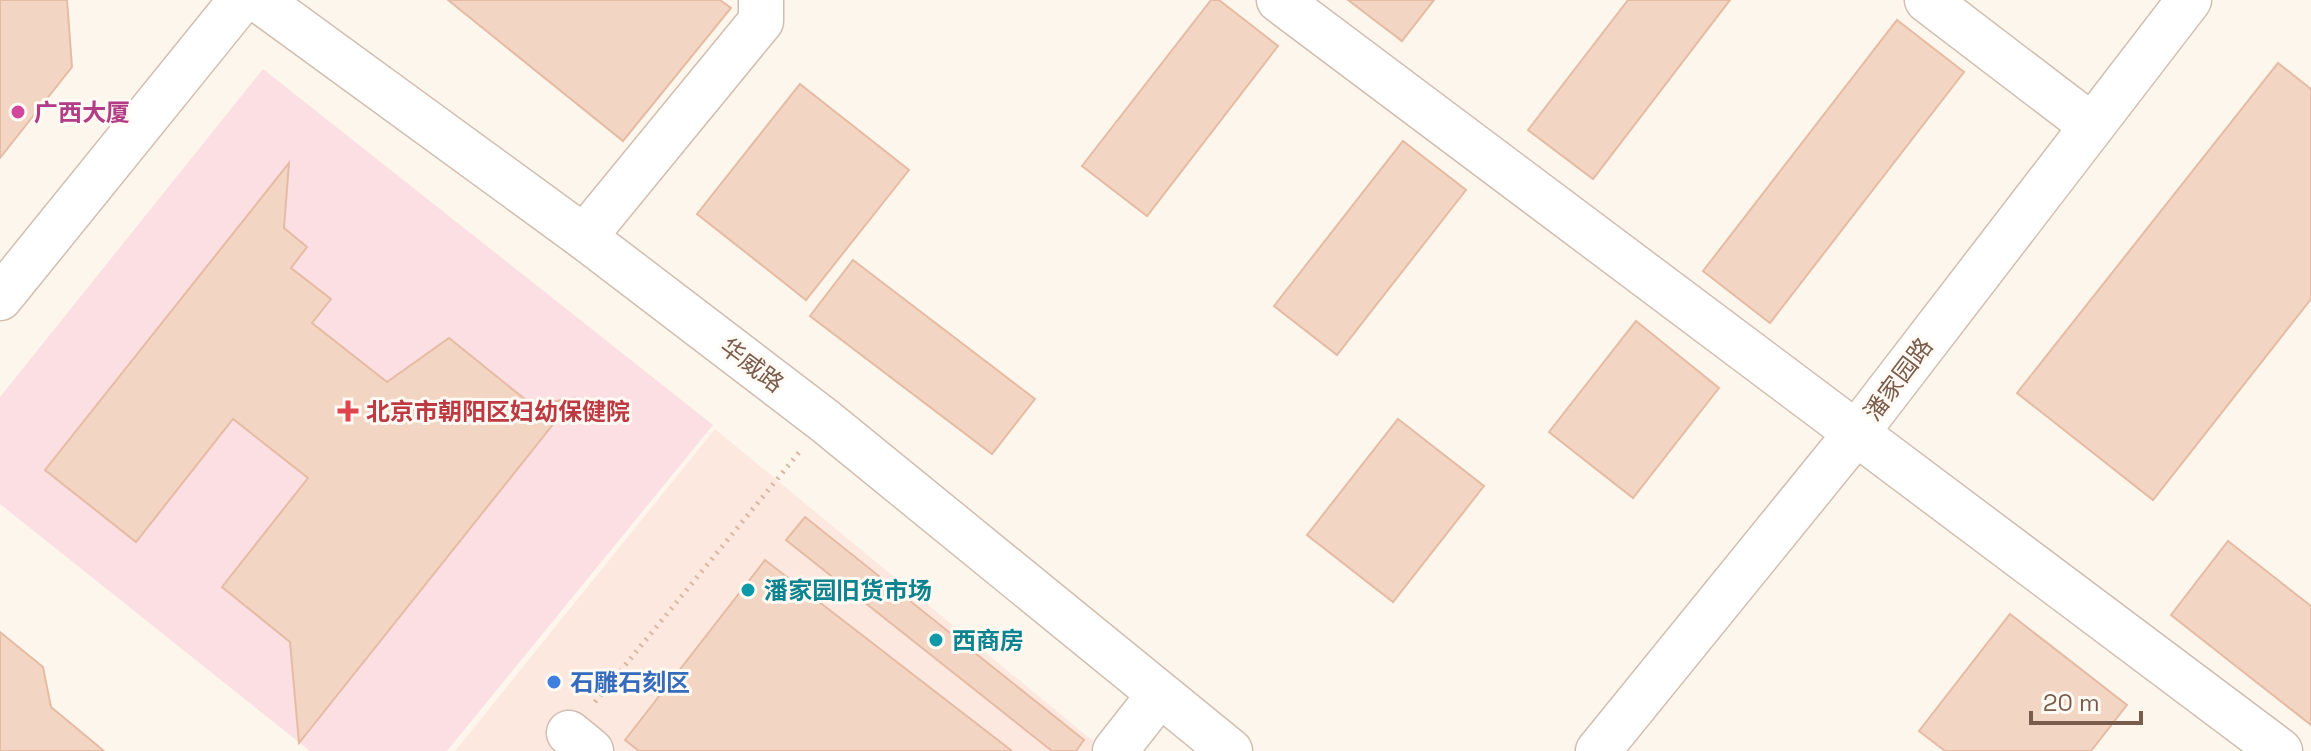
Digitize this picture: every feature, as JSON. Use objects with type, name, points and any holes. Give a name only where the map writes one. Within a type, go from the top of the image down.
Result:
[{"type":"street","points":[[0,298],[241,0]]},
{"type":"street","name":"华威路","points":[[259,0],[584,237],[825,421],[1230,751]]},
{"type":"street","points":[[584,237],[761,21],[761,0]]},
{"type":"street","points":[[1279,0],[2280,751]]},
{"type":"street","points":[[1927,0],[2092,126]]},
{"type":"street","name":"潘家园路","points":[[1598,751],[1857,432],[2189,0]]},
{"type":"street","points":[[1115,751],[1159,695]]},
{"type":"path","points":[[580,742],[825,421]]},
{"type":"shaded area","name":"北京市朝阳区妇幼保健院","points":[[263,69],[713,425],[447,751],[310,751],[0,504],[0,397]]},
{"type":"shaded area","name":"潘家园旧货市场","points":[[715,429],[1105,751],[455,751]]},
{"type":"building","name":"广西大厦","points":[[0,0],[67,0],[72,67],[0,158]]},
{"type":"building","points":[[448,0],[720,0],[731,8],[623,141]]},
{"type":"building","points":[[1211,0],[1219,0],[1278,46],[1147,216],[1082,166]]},
{"type":"building","points":[[1348,0],[1434,0],[1402,41]]},
{"type":"building","points":[[1628,0],[1730,0],[1593,179],[1528,130]]},
{"type":"building","points":[[1897,20],[1964,72],[1770,323],[1703,271]]},
{"type":"building","points":[[2278,63],[2311,89],[2311,299],[2153,500],[2017,393]]},
{"type":"building","points":[[800,84],[909,170],[806,300],[697,214]]},
{"type":"building","points":[[1403,141],[1466,190],[1337,355],[1274,306]]},
{"type":"building","points":[[289,163],[284,228],[307,247],[291,268],[331,299],[312,323],[387,382],[449,338],[532,405],[574,398],[299,743],[290,642],[222,587],[308,478],[233,419],[136,542],[45,470]]},
{"type":"building","points":[[853,260],[1035,399],[992,454],[810,316]]},
{"type":"building","points":[[1636,321],[1719,388],[1633,498],[1549,432]]},
{"type":"building","points":[[1398,419],[1484,486],[1393,602],[1307,535]]},
{"type":"building","name":"西商房","points":[[805,517],[1084,740],[1076,751],[1052,751],[786,540]]},
{"type":"building","points":[[2228,541],[2311,606],[2311,725],[2171,615]]},
{"type":"building","points":[[765,560],[1012,751],[639,751],[625,740]]},
{"type":"building","points":[[2010,614],[2127,705],[2091,751],[1945,751],[1919,731]]},
{"type":"building","points":[[0,632],[43,667],[51,707],[104,751],[0,751]]},
{"type":"place","name":"广西大厦","points":[[18,112]]},
{"type":"place","name":"北京市朝阳区妇幼保健院","points":[[348,411]]},
{"type":"place","name":"潘家园旧货市场","points":[[748,590]]},
{"type":"place","name":"西商房","points":[[936,640]]},
{"type":"place","name":"石雕石刻区","points":[[554,682]]}]
